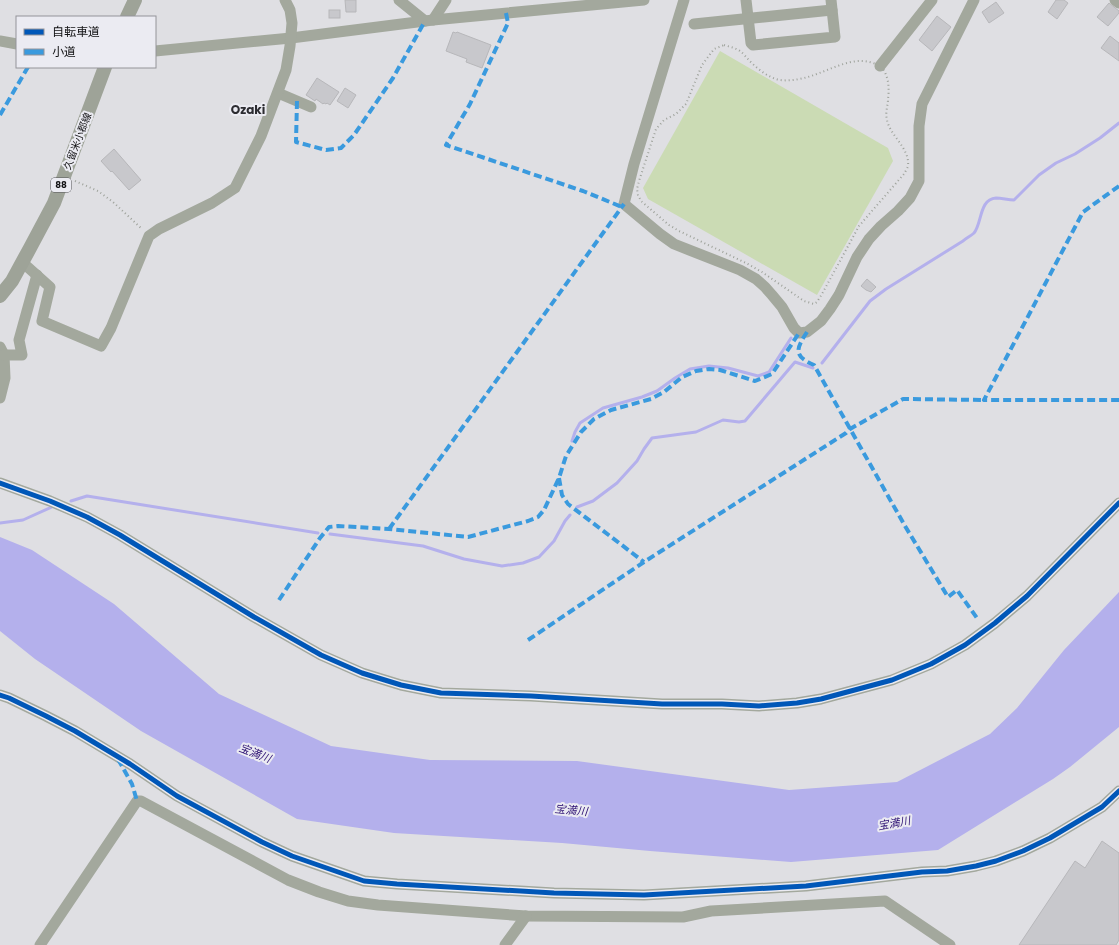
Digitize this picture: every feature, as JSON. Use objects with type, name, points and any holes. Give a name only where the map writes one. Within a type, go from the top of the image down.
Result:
[{"type":"main road","points":[[127,16],[135,0]]},
{"type":"main road","name":"久留米小郡線","points":[[0,296],[12,281],[54,203],[105,68]]},
{"type":"street","points":[[22,262],[50,287],[42,321],[101,346],[111,328],[150,236],[159,229],[212,203],[235,188],[261,136],[286,70],[292,23],[290,10],[285,0]]},
{"type":"street","points":[[399,0],[429,21]]},
{"type":"street","points":[[429,21],[446,0]]},
{"type":"street","points":[[156,51],[291,38],[429,21],[644,0]]},
{"type":"street","points":[[684,0],[634,164],[624,204],[674,244],[740,270],[756,279],[765,286],[782,307],[794,328],[799,333],[807,332],[821,321],[830,310],[840,296],[857,257],[869,239],[910,198],[919,181],[919,126],[922,104],[974,0]]},
{"type":"street","points":[[694,24],[748,19],[831,5],[834,37],[753,45],[750,43],[748,19],[746,0]]},
{"type":"street","points":[[880,66],[932,0]]},
{"type":"street","points":[[1115,0],[1119,3]]},
{"type":"street","points":[[0,41],[16,44]]},
{"type":"street","points":[[278,93],[311,107]]},
{"type":"street","points":[[0,398],[5,378],[2,351],[22,355],[19,340],[37,275]]},
{"type":"street","points":[[0,483],[50,501],[87,517],[120,535],[254,617],[321,655],[362,673],[401,685],[441,693],[531,696],[662,704],[722,704],[759,706],[797,703],[821,699],[892,680],[931,664],[965,645],[1027,596],[1119,503]]},
{"type":"street","points":[[0,695],[75,731],[130,764],[177,796],[286,853],[364,881],[397,884],[644,896],[806,886],[914,873],[947,871],[996,861],[1050,838],[1102,807],[1119,791]]},
{"type":"street","points":[[40,945],[137,800],[288,880],[348,901],[378,906],[526,916],[683,917],[711,911],[885,901],[950,945]]},
{"type":"street","points":[[505,945],[526,916]]},
{"type":"path","points":[[724,46],[732,47],[741,51],[748,60],[768,75],[778,80],[790,81],[805,78],[855,61],[867,61],[880,66],[886,72],[888,80],[888,100],[886,110],[887,121],[890,130],[906,155],[908,166],[904,174],[859,226],[822,294],[814,304],[804,301],[762,272],[746,263],[679,232],[641,201],[637,189],[656,129],[664,120],[676,114],[686,104],[702,65],[714,49],[724,46]]},
{"type":"path","points":[[75,181],[98,190],[150,236]]},
{"type":"green space","points":[[720,51],[888,148],[893,161],[817,295],[648,199],[643,188]]},
{"type":"water","name":"宝満川","points":[[0,537],[32,550],[114,604],[219,694],[331,746],[430,760],[577,761],[789,790],[897,782],[990,734],[1017,708],[1064,650],[1119,592],[1119,727],[1053,779],[938,850],[791,862],[562,843],[394,833],[297,819],[141,731],[35,659],[0,631]]},
{"type":"building","points":[[345,0],[356,0],[356,12],[346,12]]},
{"type":"building","points":[[1056,0],[1064,0],[1068,3],[1057,19],[1048,12]]},
{"type":"building","points":[[996,2],[1004,13],[989,23],[982,12]]},
{"type":"building","points":[[1109,3],[1119,11],[1119,13],[1108,26],[1097,17]]},
{"type":"building","points":[[329,10],[340,10],[340,18],[329,18]]},
{"type":"building","points":[[937,16],[951,27],[932,51],[919,40]]},
{"type":"building","points":[[453,32],[457,32],[491,45],[482,68],[466,62],[467,59],[446,51]]},
{"type":"building","points":[[1110,36],[1119,43],[1119,61],[1101,48]]},
{"type":"building","points":[[317,78],[339,92],[330,105],[327,103],[323,104],[316,99],[315,101],[306,95]]},
{"type":"building","points":[[345,88],[356,95],[348,108],[337,101]]},
{"type":"building","points":[[114,149],[141,180],[129,190],[101,161]]},
{"type":"building","points":[[867,279],[876,287],[871,292],[861,286]]},
{"type":"building","points":[[1102,841],[1119,853],[1119,940],[1116,945],[1019,945],[1075,861],[1085,868]]},
{"type":"waterway","points":[[822,363],[870,301],[886,289],[974,233],[977,229],[984,207],[991,199],[996,198],[1014,200],[1039,175],[1056,163],[1075,154],[1100,138],[1119,123]]},
{"type":"waterway","points":[[572,441],[580,423],[603,408],[642,397],[657,391],[690,369],[709,366],[728,368],[758,376],[769,372],[791,338]]},
{"type":"waterway","points":[[577,507],[593,501],[617,483],[637,461],[652,438],[696,432],[723,420],[739,422],[745,421],[795,362],[813,368]]},
{"type":"waterway","points":[[71,501],[87,496],[318,533]]},
{"type":"waterway","points":[[0,523],[23,520],[54,506]]},
{"type":"waterway","points":[[330,534],[423,546],[464,559],[502,566],[523,563],[539,557],[554,541],[570,515]]},
{"type":"marked path","points":[[506,13],[508,23],[470,104],[446,145],[583,191],[622,207]]},
{"type":"marked path","points":[[297,101],[296,142],[326,150],[341,148],[354,135],[393,78],[425,21]]},
{"type":"marked path","points":[[0,115],[27,68]]},
{"type":"marked path","points":[[1119,186],[1083,212],[984,400],[1119,400]]},
{"type":"marked path","points":[[389,529],[624,204]]},
{"type":"marked path","points":[[807,332],[800,343],[798,352],[802,358],[814,365],[905,526],[948,597],[957,590],[977,618]]},
{"type":"marked path","points":[[279,600],[320,538],[329,527],[338,526],[389,529],[468,537],[538,517],[544,510],[559,478],[566,456],[581,432],[594,419],[611,410],[651,399],[664,392],[682,377],[696,371],[709,369],[720,370],[755,381],[772,374],[799,333]]},
{"type":"marked path","points":[[528,640],[644,562],[850,429],[903,399],[984,400]]},
{"type":"marked path","points":[[559,478],[562,495],[568,504],[644,562]]},
{"type":"marked path","points":[[118,759],[132,784],[137,801]]},
{"type":"cycle path","points":[[0,483],[50,501],[87,517],[120,535],[254,617],[321,655],[362,673],[401,685],[441,693],[531,696],[662,704],[722,704],[759,706],[797,703],[821,699],[892,680],[931,664],[965,645],[995,623],[1027,596],[1119,503]]},
{"type":"cycle path","points":[[0,695],[75,731],[130,764],[177,796],[262,842],[292,856],[364,881],[397,884],[554,893],[644,895],[806,886],[922,872],[947,871],[996,861],[1023,851],[1050,838],[1102,807],[1119,791]]},
{"type":"district","name":"Ozaki","points":[[248,110]]}]
